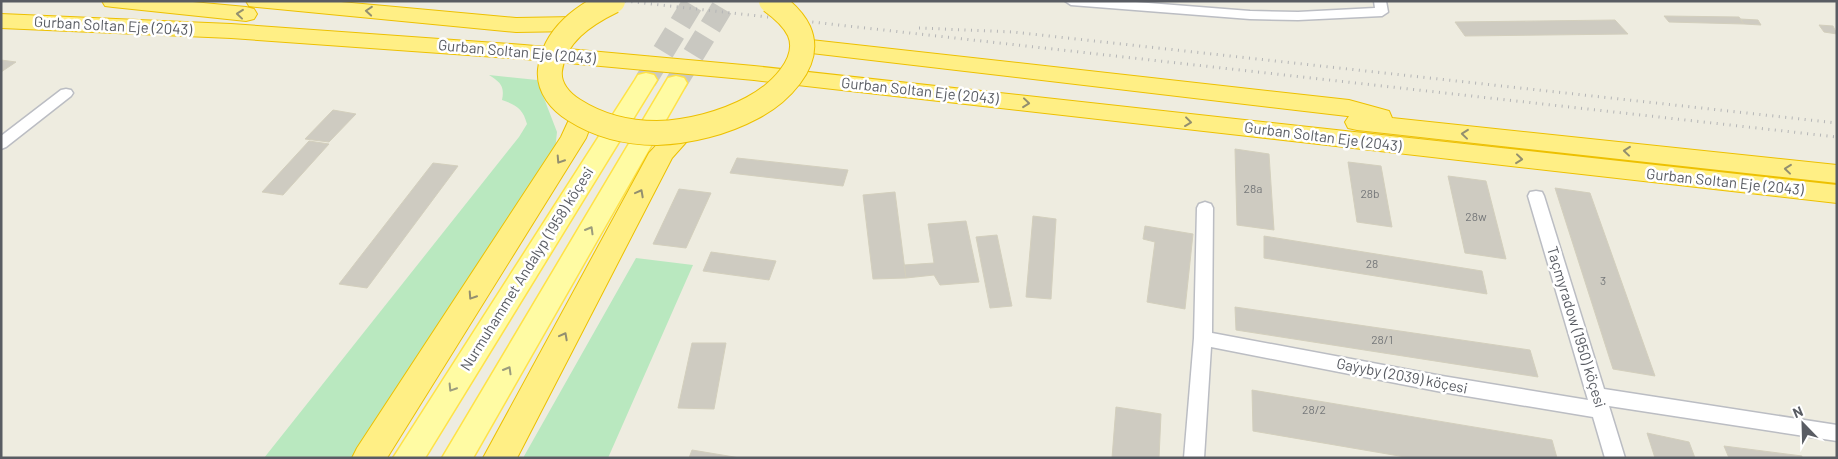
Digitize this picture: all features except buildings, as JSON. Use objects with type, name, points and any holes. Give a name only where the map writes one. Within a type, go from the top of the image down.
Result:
[{"type":"highway","name":"Gurban Soltan Eje (2043)","points":[[113,1],[354,25],[847,66],[1837,194]]},
{"type":"highway","points":[[257,1],[516,25],[575,24]]},
{"type":"highway","points":[[613,1],[596,9],[575,24],[560,39],[551,56],[549,73],[552,85],[562,102],[582,117],[610,127],[642,132],[685,130],[718,122],[752,108],[776,92],[796,66],[802,46],[799,31],[790,16],[771,1]]},
{"type":"highway","name":"Gurban Soltan Eje (2043)","points":[[1,21],[251,32],[534,53],[754,72],[1430,140],[1837,174]]},
{"type":"highway","points":[[53,22],[212,40],[549,73]]},
{"type":"highway","points":[[802,46],[1349,108],[1430,140]]},
{"type":"highway","points":[[776,92],[1360,156],[1430,140]]},
{"type":"highway","points":[[372,452],[574,138],[582,117]]},
{"type":"highway","points":[[500,457],[662,153],[685,130]]},
{"type":"main road","name":"Nurmuhammet Andalyp (1958) köçesi","points":[[408,458],[646,80]]},
{"type":"main road","name":"Nurmuhammet Andalyp (1958) köçesi","points":[[457,458],[676,83]]},
{"type":"street","points":[[1071,1],[1130,4],[1250,15],[1298,16],[1381,7]]},
{"type":"street","points":[[1249,1],[1250,15]]},
{"type":"street","points":[[1,144],[66,92]]},
{"type":"street","name":"Taçmyradow (1950) köçesi","points":[[1536,196],[1600,403],[1615,458]]},
{"type":"street","points":[[1194,458],[1203,338],[1205,208]]},
{"type":"street","name":"Gaýyby (2039) köçesi","points":[[1203,338],[1442,384],[1837,433]]},
{"type":"green space","points":[[489,75],[537,80],[557,132],[555,151],[354,458],[264,458],[519,137],[527,124],[519,108],[502,100],[503,91],[501,85]]},
{"type":"green space","points":[[636,258],[693,265],[608,458],[523,458]]},
{"type":"tunnel","points":[[646,80],[694,1]]},
{"type":"tunnel","points":[[676,83],[726,1]]},
{"type":"railway","points":[[625,1],[1837,137]]},
{"type":"railway","points":[[919,28],[1013,32],[1837,123]]}]
